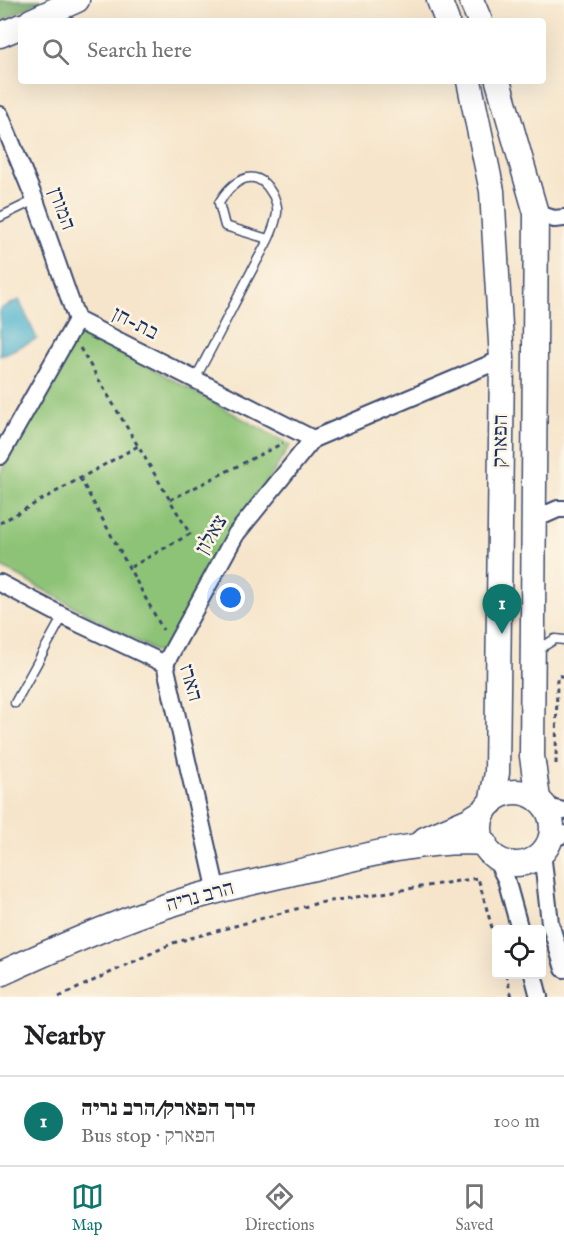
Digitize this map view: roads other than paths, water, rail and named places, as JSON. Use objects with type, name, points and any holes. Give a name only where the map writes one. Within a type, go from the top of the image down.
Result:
[{"type":"street","points":[[37,18],[76,0]]},
{"type":"street","points":[[439,0],[446,18]]},
{"type":"street","points":[[471,0],[479,18]]},
{"type":"street","points":[[0,35],[18,27]]},
{"type":"street","name":"הפארק","points":[[470,84],[492,191],[502,359],[497,772],[488,807]]},
{"type":"street","name":"הפארק","points":[[499,84],[536,213],[532,756],[549,806]]},
{"type":"street","name":"המורן","points":[[0,115],[35,200],[73,325]]},
{"type":"street","points":[[536,213],[554,219],[564,218]]},
{"type":"street","points":[[0,456],[73,325]]},
{"type":"street","name":"בת-חן","points":[[73,325],[195,379],[308,436]]},
{"type":"street","points":[[308,436],[502,359]]},
{"type":"street","name":"צאלון","points":[[169,657],[236,534],[308,436]]},
{"type":"street","points":[[533,520],[558,509],[564,509]]},
{"type":"street","name":"הארז","points":[[0,583],[63,616],[169,657],[217,892]]},
{"type":"street","points":[[519,925],[506,879],[489,850],[481,828],[488,807],[499,797],[519,792],[549,806],[552,828],[550,923],[564,969]]},
{"type":"street","name":"הרב נריה","points":[[409,846],[469,820],[488,807]]},
{"type":"street","name":"הרב נריה","points":[[0,974],[97,931],[153,910],[217,892],[409,846],[470,842],[489,850]]},
{"type":"street","points":[[489,850],[503,861],[524,863],[552,842]]},
{"type":"street","points":[[534,979],[539,997]]},
{"type":"lane","points":[[195,379],[268,239],[278,211],[266,183],[252,177],[239,180],[227,189],[219,203],[225,226],[268,239]]},
{"type":"lane","points":[[0,217],[35,200]]},
{"type":"lane","points":[[15,703],[63,616]]},
{"type":"lane","points":[[533,653],[555,639],[564,640]]},
{"type":"water","points":[[19,300],[37,339],[0,356],[0,309]]},
{"type":"place","name":"דרך הפארק/הרב נריה","points":[[502,634]]}]
